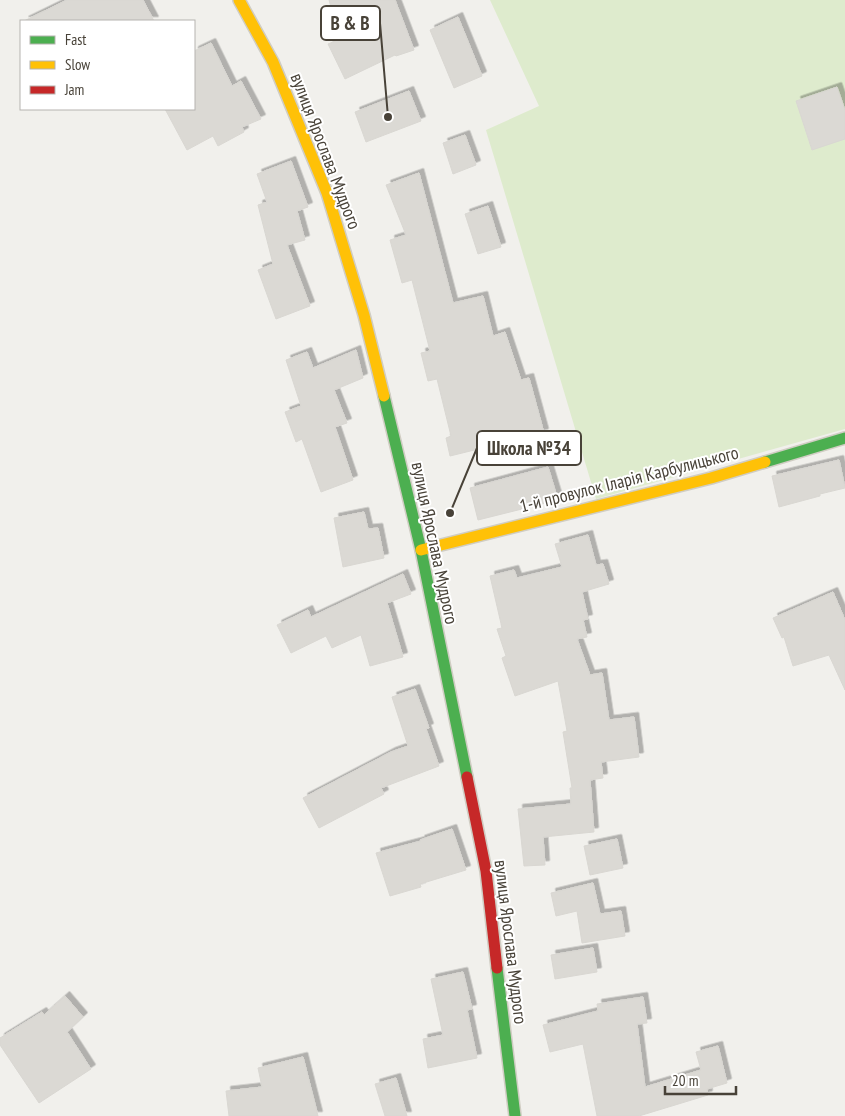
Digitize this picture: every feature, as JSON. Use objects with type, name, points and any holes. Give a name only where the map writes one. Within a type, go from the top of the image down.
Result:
[{"type":"main road","name":"вулиця Ярослава Мудрого","points":[[239,0],[273,62],[327,193],[364,315],[421,550],[486,871],[515,1116]]},
{"type":"main road","name":"1-й провулок Іларія Карбулицького","points":[[421,550],[711,478],[845,438]]},
{"type":"green space","points":[[490,0],[845,0],[845,429],[596,499],[486,130],[539,106]]},
{"type":"building","points":[[67,0],[143,0],[153,20],[26,20]]},
{"type":"building","points":[[329,0],[395,0],[414,50],[395,55],[345,79],[328,44],[340,39]]},
{"type":"building","points":[[458,17],[482,76],[454,88],[430,30]]},
{"type":"building","points":[[211,43],[232,86],[241,81],[261,119],[242,127],[244,132],[218,146],[213,136],[187,150],[166,110],[195,110],[195,51]]},
{"type":"building","points":[[837,87],[845,110],[845,139],[812,150],[796,101]]},
{"type":"building","points":[[409,91],[421,121],[366,142],[355,112]]},
{"type":"building","points":[[465,135],[476,165],[453,174],[443,143]]},
{"type":"building","points":[[291,161],[308,207],[297,211],[305,240],[287,245],[310,306],[276,319],[258,270],[273,264],[258,205],[267,202],[257,174]]},
{"type":"building","points":[[419,173],[453,303],[483,296],[493,336],[505,332],[521,380],[529,378],[544,433],[450,456],[446,438],[451,436],[437,379],[428,381],[421,353],[430,351],[412,280],[402,283],[390,240],[406,235],[386,185]]},
{"type":"building","points":[[488,206],[501,247],[478,254],[465,214]]},
{"type":"building","points":[[356,350],[363,378],[334,390],[347,423],[335,427],[353,480],[321,492],[302,439],[296,442],[285,412],[301,406],[286,360],[307,352],[313,368]]},
{"type":"building","points":[[839,460],[845,488],[779,507],[772,476]]},
{"type":"building","points":[[548,467],[558,500],[478,520],[470,488]]},
{"type":"building","points":[[364,512],[368,529],[378,528],[384,558],[343,567],[334,518]]},
{"type":"building","points":[[588,535],[596,565],[603,564],[609,584],[582,592],[588,619],[583,620],[587,637],[577,639],[590,675],[602,673],[609,720],[634,717],[639,757],[601,762],[603,778],[590,780],[594,832],[543,837],[545,865],[524,866],[518,809],[571,804],[570,788],[572,788],[563,732],[567,731],[558,681],[515,696],[502,658],[506,656],[497,629],[502,628],[490,576],[514,570],[517,578],[562,567],[555,544]]},
{"type":"building","points":[[403,574],[411,594],[387,603],[403,657],[370,666],[361,635],[332,648],[326,636],[291,653],[277,625],[308,610],[311,617]]},
{"type":"building","points":[[833,592],[845,620],[845,690],[829,655],[793,666],[784,637],[782,638],[773,618]]},
{"type":"building","points":[[415,689],[429,728],[426,729],[439,766],[381,788],[384,794],[319,828],[303,798],[391,752],[408,746],[392,697]]},
{"type":"building","points":[[452,829],[466,870],[420,884],[421,887],[390,896],[376,853],[421,841]]},
{"type":"building","points":[[617,839],[623,868],[590,875],[584,846]]},
{"type":"building","points":[[593,883],[600,914],[621,911],[625,936],[582,943],[577,911],[556,916],[551,893]]},
{"type":"building","points":[[593,948],[597,972],[555,979],[551,955]]},
{"type":"building","points":[[463,972],[472,1009],[467,1010],[477,1058],[428,1068],[423,1039],[443,1035],[431,979]]},
{"type":"building","points":[[65,996],[83,1017],[67,1032],[91,1069],[39,1103],[0,1045],[0,1038],[42,1012],[44,1015]]},
{"type":"building","points":[[643,997],[647,1023],[637,1024],[645,1087],[701,1070],[696,1052],[718,1046],[727,1083],[707,1089],[708,1095],[639,1116],[597,1116],[583,1044],[550,1052],[543,1025],[598,1011],[597,1004]]},
{"type":"building","points":[[303,1057],[318,1116],[229,1116],[226,1091],[262,1087],[258,1068]]},
{"type":"building","points":[[396,1078],[407,1116],[385,1116],[375,1084]]},
{"type":"traffic: fast","points":[[384,396],[421,550],[467,777]]},
{"type":"traffic: fast","points":[[765,462],[845,438]]},
{"type":"traffic: fast","points":[[497,968],[515,1116]]},
{"type":"traffic: slow","points":[[239,0],[273,62],[327,193],[364,315],[384,396]]},
{"type":"traffic: slow","points":[[421,550],[711,478],[765,462]]},
{"type":"traffic: jam","points":[[467,777],[486,871],[497,968]]},
{"type":"place","name":"B & B","points":[[388,117]]},
{"type":"place","name":"Школа №34","points":[[450,513]]}]
